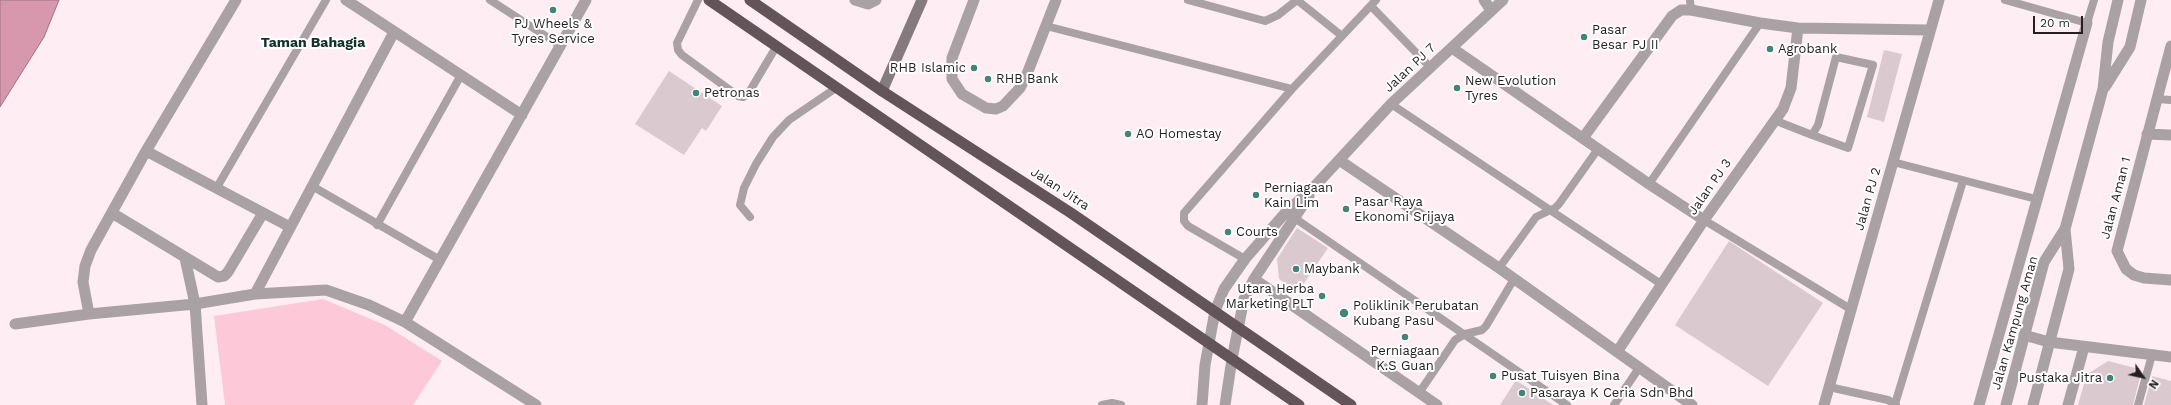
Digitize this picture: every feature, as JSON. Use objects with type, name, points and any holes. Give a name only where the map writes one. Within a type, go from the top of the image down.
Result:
[{"type":"highway","points":[[709,0],[1298,405]]},
{"type":"highway","name":"Jalan Jitra","points":[[750,0],[882,91],[1071,213],[1351,405]]},
{"type":"main road","points":[[882,91],[922,0]]},
{"type":"street","points":[[89,314],[83,282],[85,266],[146,151],[236,0]]},
{"type":"street","points":[[346,0],[522,115]]},
{"type":"street","points":[[405,322],[586,0]]},
{"type":"street","points":[[855,0],[868,4],[876,0]]},
{"type":"street","points":[[974,0],[952,58],[952,79],[962,94],[986,108],[996,109],[1003,106],[1020,88],[1056,0]]},
{"type":"street","points":[[1484,0],[1491,10]]},
{"type":"street","name":"Jalan PJ 7","points":[[1314,187],[1391,104],[1503,0]]},
{"type":"street","name":"Jalan PJ 2","points":[[1824,405],[1939,0]]},
{"type":"street","name":"Jalan Kampung Aman","points":[[2006,405],[2044,262],[2065,229],[2103,89],[2108,42],[2118,0]]},
{"type":"street","name":"Jalan Kampung Aman","points":[[2103,89],[2130,47],[2141,1]]},
{"type":"street","points":[[1583,138],[1672,16],[1690,5],[1760,23],[1798,28],[1930,30]]},
{"type":"street","points":[[1979,405],[2036,200],[2088,23]]},
{"type":"street","name":"Jalan PJ 3","points":[[1617,352],[1704,220],[1783,109],[1791,88],[1798,28]]},
{"type":"street","points":[[254,294],[394,32]]},
{"type":"street","points":[[2171,46],[2148,134],[2171,135]]},
{"type":"street","points":[[1452,48],[1649,184],[1704,220]]},
{"type":"street","name":"Jalan Aman 1","points":[[2148,134],[2117,251],[2123,264],[2134,275],[2144,278],[2171,280]]},
{"type":"street","points":[[146,151],[290,227]]},
{"type":"street","points":[[1339,160],[1499,268],[1692,405]]},
{"type":"street","points":[[1202,405],[1208,343],[1215,311],[1224,289],[1245,259],[1286,212],[1314,187]]},
{"type":"street","points":[[1225,405],[1232,359],[1244,299],[1254,279],[1296,219],[1314,187]]},
{"type":"street","points":[[112,213],[218,277],[224,276],[263,213]]},
{"type":"street","name":"Jalan Kampung Aman","points":[[2034,405],[2069,269],[2065,229]]},
{"type":"street","points":[[185,258],[195,304],[202,405]]},
{"type":"street","points":[[1254,279],[1437,405]]},
{"type":"street","points":[[15,324],[89,314],[195,304],[254,294],[326,290],[369,305],[405,322],[536,405]]},
{"type":"street","points":[[2024,335],[2049,342],[2171,357]]},
{"type":"street","points":[[2068,405],[2084,347]]},
{"type":"lane","points":[[216,189],[326,0]]},
{"type":"lane","points":[[490,0],[560,46]]},
{"type":"lane","points":[[698,0],[677,43],[678,50],[682,55],[738,96],[743,97],[748,94],[776,47]]},
{"type":"lane","points":[[1188,0],[1265,21],[1278,15],[1297,0],[1342,36]]},
{"type":"lane","points":[[2005,0],[2088,23],[2094,0]]},
{"type":"lane","points":[[1245,259],[1188,226],[1184,221],[1184,213],[1292,88],[1374,3],[1430,67]]},
{"type":"lane","points":[[1649,184],[1760,23]]},
{"type":"lane","points":[[1046,26],[1292,88]]},
{"type":"lane","points":[[1774,120],[1812,135],[1848,148],[1873,65],[1836,57],[1818,125],[1812,135]]},
{"type":"lane","points":[[377,225],[461,75]]},
{"type":"lane","points":[[750,217],[740,205],[744,188],[756,164],[773,137],[789,120],[836,88]]},
{"type":"lane","points":[[2156,99],[2171,100]]},
{"type":"lane","points":[[1391,104],[1661,284]]},
{"type":"lane","points":[[1499,268],[1536,217],[1555,208],[1559,204],[1598,149]]},
{"type":"lane","points":[[1893,162],[2036,200]]},
{"type":"lane","points":[[1830,387],[1888,400],[1895,405],[1963,181]]},
{"type":"lane","points":[[312,186],[377,225],[440,260]]},
{"type":"lane","points":[[1296,219],[1567,405]]},
{"type":"lane","points":[[1704,220],[1852,310]]},
{"type":"lane","points":[[1419,393],[1452,343],[1465,334],[1477,332],[1486,326],[1514,279]]},
{"type":"lane","points":[[2138,405],[2152,355]]},
{"type":"lane","points":[[1614,405],[1639,368]]},
{"type":"lane","points":[[1102,405],[1112,403],[1121,405]]},
{"type":"shaded area","points":[[0,0],[59,0],[44,37],[0,107]]},
{"type":"shaded area","points":[[323,299],[385,325],[442,361],[413,405],[225,405],[214,316]]},
{"type":"building","points":[[1884,50],[1902,54],[1884,122],[1867,117]]},
{"type":"building","points":[[669,71],[722,106],[706,131],[702,128],[684,155],[635,124]]},
{"type":"building","name":"Maybank","points":[[1297,228],[1328,248],[1298,292],[1279,279],[1277,259]]},
{"type":"building","points":[[1729,241],[1823,303],[1768,386],[1675,325]]},
{"type":"building","points":[[2108,361],[2135,368],[2134,371],[2141,373],[2133,405],[2078,405],[2089,373]]},
{"type":"building","points":[[2152,376],[2171,381],[2171,405],[2144,405]]},
{"type":"building","name":"Pasaraya K Ceria Sdn Bhd","points":[[1516,380],[1553,405],[1500,405]]},
{"type":"place","name":"PJ Wheels & Tyres Service","points":[[553,10]]},
{"type":"place","name":"Pasar Besar PJ II","points":[[1584,37]]},
{"type":"place","name":"Agrobank","points":[[1770,49]]},
{"type":"place","name":"RHB Islamic","points":[[974,68]]},
{"type":"place","name":"RHB Bank","points":[[988,79]]},
{"type":"place","name":"New Evolution Tyres","points":[[1457,88]]},
{"type":"place","name":"Petronas","points":[[696,93]]},
{"type":"place","name":"AO Homestay","points":[[1128,134]]},
{"type":"place","name":"Perniagaan Kain Lim","points":[[1256,195]]},
{"type":"place","name":"Pasar Raya Ekonomi Srijaya","points":[[1346,209]]},
{"type":"place","name":"Courts","points":[[1228,232]]},
{"type":"place","name":"Maybank","points":[[1296,269]]},
{"type":"place","name":"Utara Herba Marketing PLT","points":[[1322,296]]},
{"type":"place","name":"Poliklinik Perubatan Kubang Pasu","points":[[1344,313]]},
{"type":"place","name":"Perniagaan K.S Guan","points":[[1405,337]]},
{"type":"place","name":"Pusat Tuisyen Bina","points":[[1493,376]]},
{"type":"place","name":"Pustaka Jitra","points":[[2110,378]]},
{"type":"place","name":"Pasaraya K Ceria Sdn Bhd","points":[[1522,393]]},
{"type":"district","name":"Taman Bahagia","points":[[313,43]]}]
